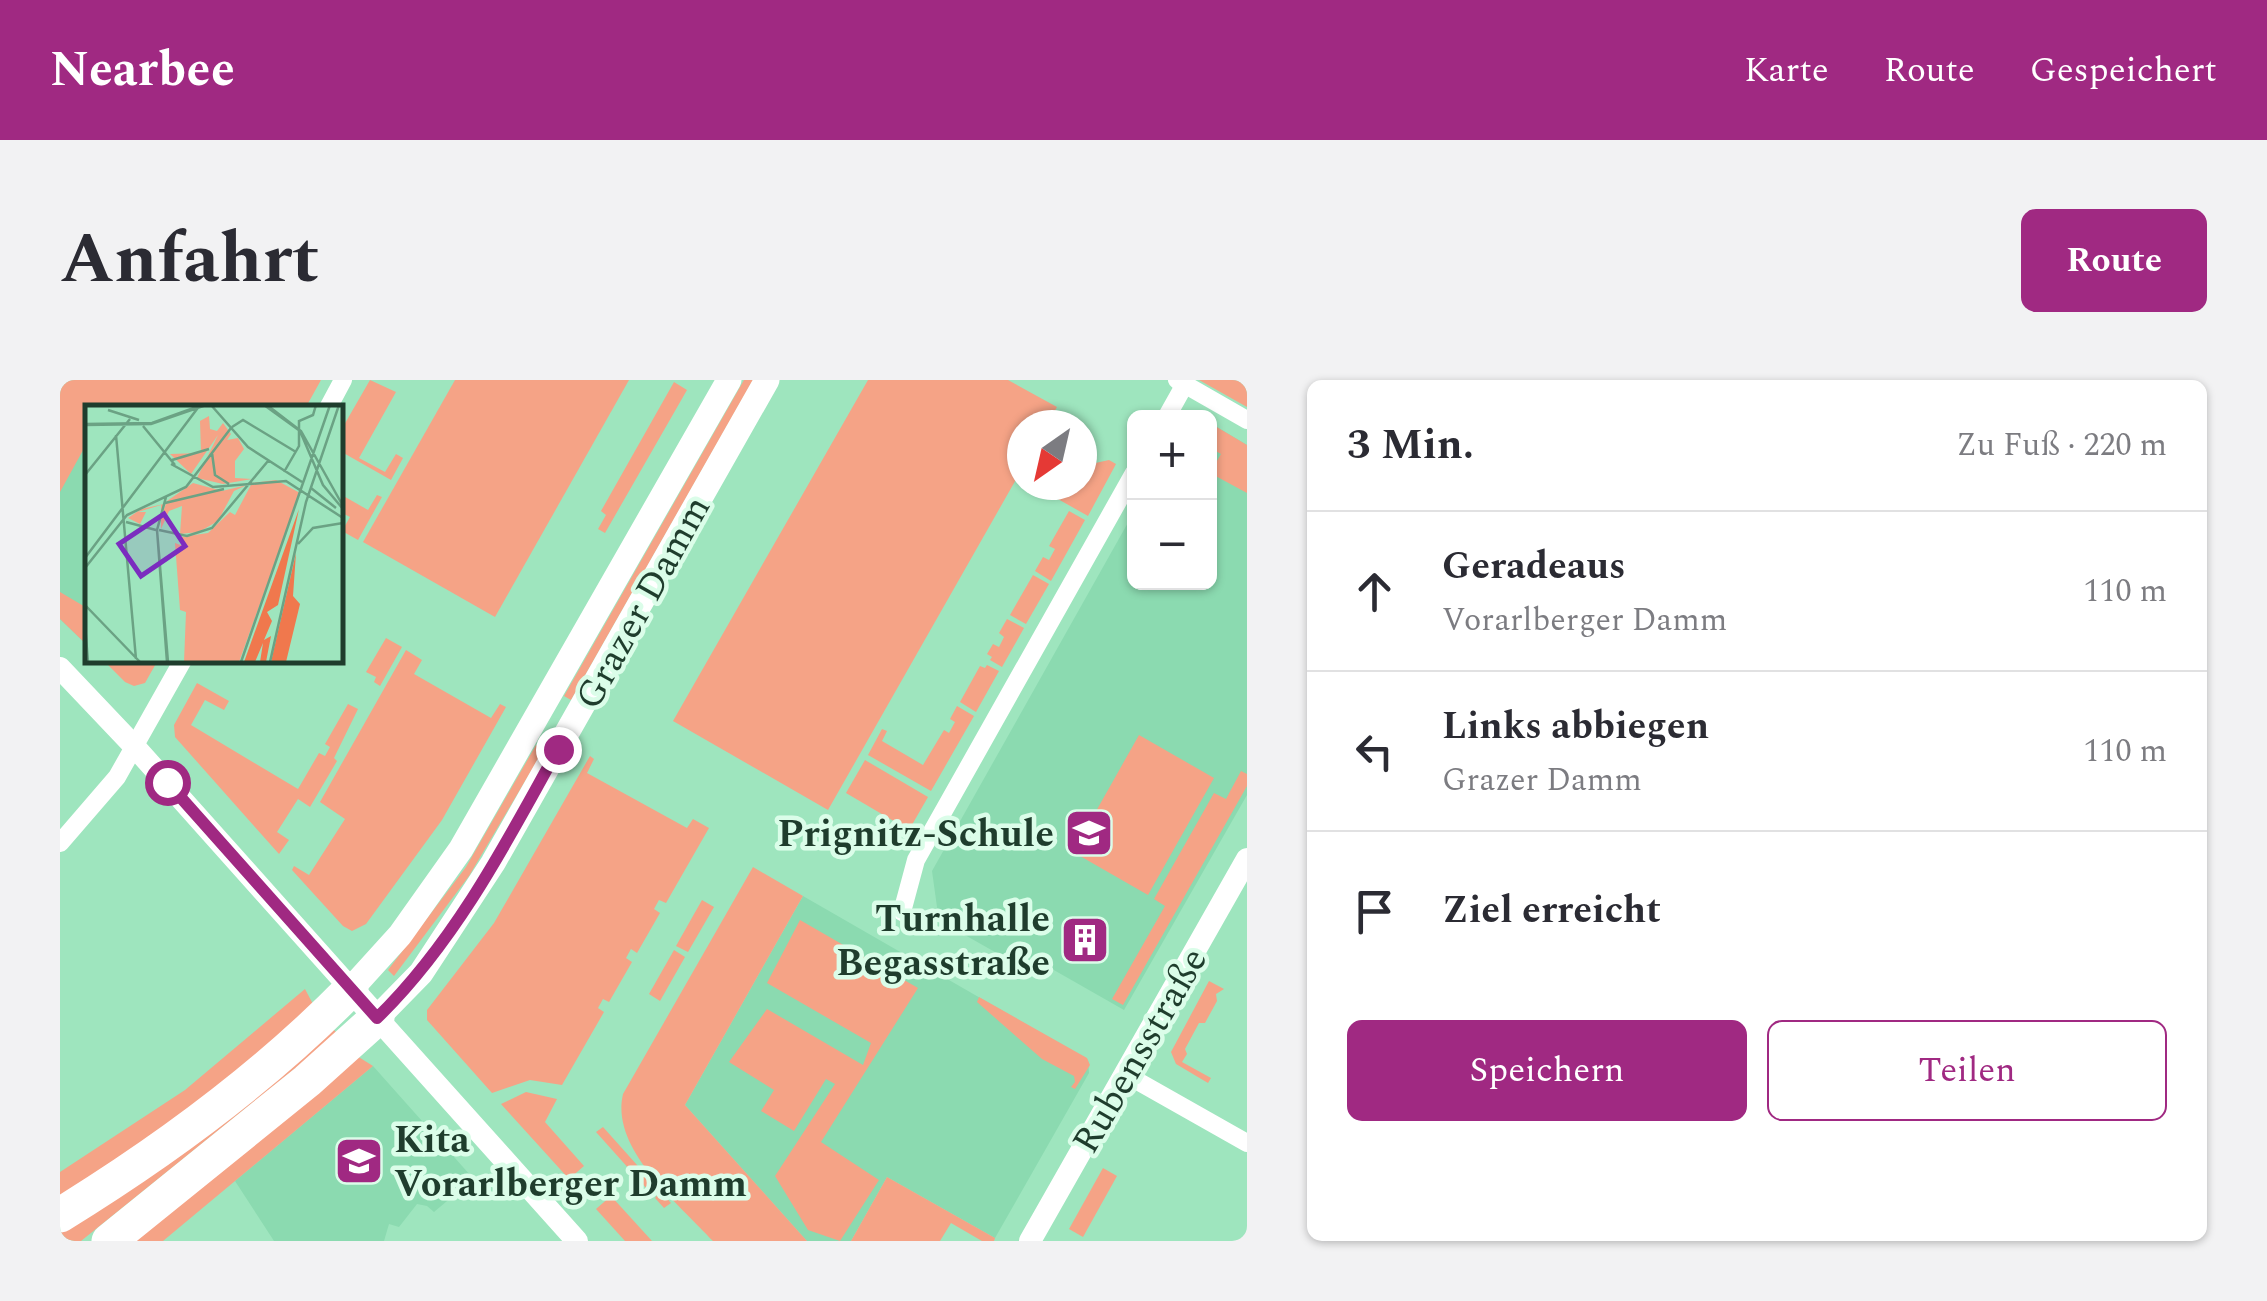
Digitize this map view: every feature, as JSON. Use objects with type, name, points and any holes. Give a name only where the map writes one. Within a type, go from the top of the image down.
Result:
[{"type":"highway","points":[[60,1215],[214,1109],[290,1047],[351,988]]},
{"type":"highway","points":[[108,1241],[306,1081],[377,1018]]},
{"type":"main road","name":"Grazer Damm","points":[[351,988],[400,935],[440,880],[539,715],[728,380]]},
{"type":"main road","name":"Grazer Damm","points":[[377,1018],[407,990],[462,913],[767,380]]},
{"type":"main road","points":[[539,715],[568,732]]},
{"type":"main road","points":[[351,988],[377,1018]]},
{"type":"street","points":[[330,405],[343,380]]},
{"type":"street","points":[[1169,410],[1181,382],[1247,420]]},
{"type":"street","points":[[902,912],[916,860],[1127,485]]},
{"type":"street","points":[[60,842],[114,781],[183,662]]},
{"type":"street","points":[[60,668],[351,988]]},
{"type":"street","name":"Rubensstraße","points":[[1030,1241],[1247,858]]},
{"type":"street","points":[[377,1018],[577,1241]]},
{"type":"street","points":[[1124,1074],[1247,1143]]},
{"type":"shaded area","points":[[60,380],[321,380],[307,405],[85,405],[85,447],[60,492]]},
{"type":"shaded area","points":[[370,380],[396,392],[359,458],[385,472],[396,454],[403,458],[391,480],[342,452],[342,429]]},
{"type":"shaded area","points":[[455,380],[629,380],[495,617],[363,542]]},
{"type":"shaded area","points":[[744,380],[753,380],[571,700],[564,696]]},
{"type":"shaded area","points":[[868,380],[1008,380],[1057,407],[1007,410],[1007,495],[828,810],[673,721]]},
{"type":"shaded area","points":[[1199,380],[1247,380],[1247,407]]},
{"type":"shaded area","points":[[674,382],[687,390],[605,533],[598,529],[606,515],[601,511]]},
{"type":"shaded area","points":[[85,409],[85,643],[60,619],[60,413]]},
{"type":"shaded area","name":"Prignitz-Schule","points":[[1217,427],[1247,445],[1247,795],[1124,1010],[1024,953],[1016,964],[935,918],[932,871],[1127,524],[1127,590],[1217,590]]},
{"type":"shaded area","points":[[1217,427],[1247,445],[1247,493],[1217,477],[1221,454],[1217,452]]},
{"type":"shaded area","points":[[1109,460],[1116,464],[1097,499],[1097,463]]},
{"type":"shaded area","points":[[342,495],[368,510],[377,495],[382,497],[358,540],[342,531],[350,517],[342,513]]},
{"type":"shaded area","points":[[1060,500],[1097,500],[1088,516]]},
{"type":"shaded area","points":[[1069,511],[1085,520],[1051,581],[1035,571],[1043,557],[1049,560],[1055,549],[1049,546]]},
{"type":"shaded area","points":[[1033,575],[1049,584],[1026,624],[1010,615]]},
{"type":"shaded area","points":[[60,592],[85,607],[85,643],[60,619]]},
{"type":"shaded area","points":[[1007,619],[1024,628],[1002,667],[987,654],[993,644],[999,647],[1004,637],[999,633]]},
{"type":"shaded area","points":[[386,638],[402,647],[380,686],[374,682],[376,677],[366,672]]},
{"type":"shaded area","points":[[406,650],[422,660],[414,674],[491,718],[500,704],[506,707],[442,820],[366,924],[352,931],[292,870],[294,866],[309,875],[345,819],[320,802]]},
{"type":"shaded area","points":[[105,662],[157,662],[145,683],[134,686]]},
{"type":"shaded area","points":[[980,666],[999,671],[976,712],[960,702]]},
{"type":"shaded area","points":[[197,683],[229,701],[224,710],[205,700],[191,725],[298,789],[319,753],[325,756],[330,747],[325,744],[348,704],[358,709],[334,758],[337,761],[310,807],[298,799],[277,832],[289,840],[279,854],[175,737],[174,725]]},
{"type":"shaded area","points":[[957,706],[974,716],[931,791],[868,755],[882,729],[887,731],[882,741],[923,765],[944,730],[949,733],[955,722],[950,719]]},
{"type":"shaded area","points":[[1139,735],[1214,778],[1148,895],[1073,852]]},
{"type":"shaded area","points":[[536,745],[544,749],[469,876],[394,976],[388,970],[466,867]]},
{"type":"shaded area","points":[[590,756],[594,759],[587,773],[687,828],[693,819],[709,828],[666,903],[659,900],[654,909],[660,913],[637,953],[631,949],[626,958],[632,962],[609,1002],[603,999],[598,1008],[604,1012],[562,1085],[530,1080],[492,1093],[427,1020],[427,1010],[494,923]]},
{"type":"shaded area","points":[[865,760],[928,797],[909,830],[846,793]]},
{"type":"shaded area","points":[[1241,771],[1247,774],[1247,786],[1123,1005],[1112,999],[1165,906],[1154,899],[1214,793],[1226,799]]},
{"type":"shaded area","points":[[753,867],[803,896],[685,1105],[807,1241],[713,1241],[650,1174],[627,1135],[622,1115],[623,1094]]},
{"type":"shaded area","points":[[803,896],[1088,1060],[1089,1073],[995,1238],[887,1177],[851,1241],[807,1241],[685,1105]]},
{"type":"shaded area","points":[[702,900],[714,907],[688,952],[676,946]]},
{"type":"shaded area","points":[[800,920],[918,988],[821,1142],[879,1180],[840,1241],[808,1230],[775,1176],[835,1084],[826,1079],[794,1131],[761,1111],[774,1090],[729,1062],[767,1009],[863,1065],[871,1043],[767,983]]},
{"type":"shaded area","points":[[674,950],[685,957],[660,1001],[649,994]]},
{"type":"shaded area","points":[[1209,981],[1224,989],[1216,994],[1217,1001],[1205,1023],[1199,1023],[1182,1062],[1211,1078],[1208,1083],[1176,1064],[1171,1052]]},
{"type":"shaded area","points":[[305,989],[314,1006],[199,1102],[60,1198],[60,1172],[185,1090]]},
{"type":"shaded area","points":[[979,997],[1087,1058],[1090,1065],[1075,1089],[1071,1087],[1074,1076],[1042,1059],[977,1002]]},
{"type":"shaded area","points":[[332,1028],[338,1034],[81,1241],[60,1241],[60,1233],[102,1207]]},
{"type":"shaded area","points":[[357,1056],[373,1066],[163,1241],[132,1241]]},
{"type":"shaded area","name":"Kita Vorarlberger Damm","points":[[373,1066],[471,1176],[434,1212],[417,1204],[399,1227],[389,1224],[384,1241],[274,1241],[235,1181]]},
{"type":"shaded area","points":[[526,1092],[557,1099],[545,1122],[584,1166],[569,1179],[501,1104]]},
{"type":"shaded area","points":[[603,1127],[671,1203],[664,1208],[655,1198],[659,1193],[653,1186],[648,1190],[596,1132]]},
{"type":"shaded area","points":[[1103,1168],[1117,1176],[1083,1237],[1069,1229]]},
{"type":"shaded area","points":[[887,1177],[995,1238],[994,1241],[982,1241],[951,1223],[940,1241],[851,1241]]},
{"type":"shaded area","points":[[611,1196],[652,1241],[625,1241],[596,1209]]},
{"type":"place","name":"Prignitz-Schule","points":[[1089,833]]},
{"type":"place","name":"Turnhalle Begasstraße","points":[[1085,940]]},
{"type":"place","name":"Kita Vorarlberger Damm","points":[[359,1161]]},
{"type":"route","points":[[167,782],[377,1018],[407,990],[446,938],[558,749]]}]
